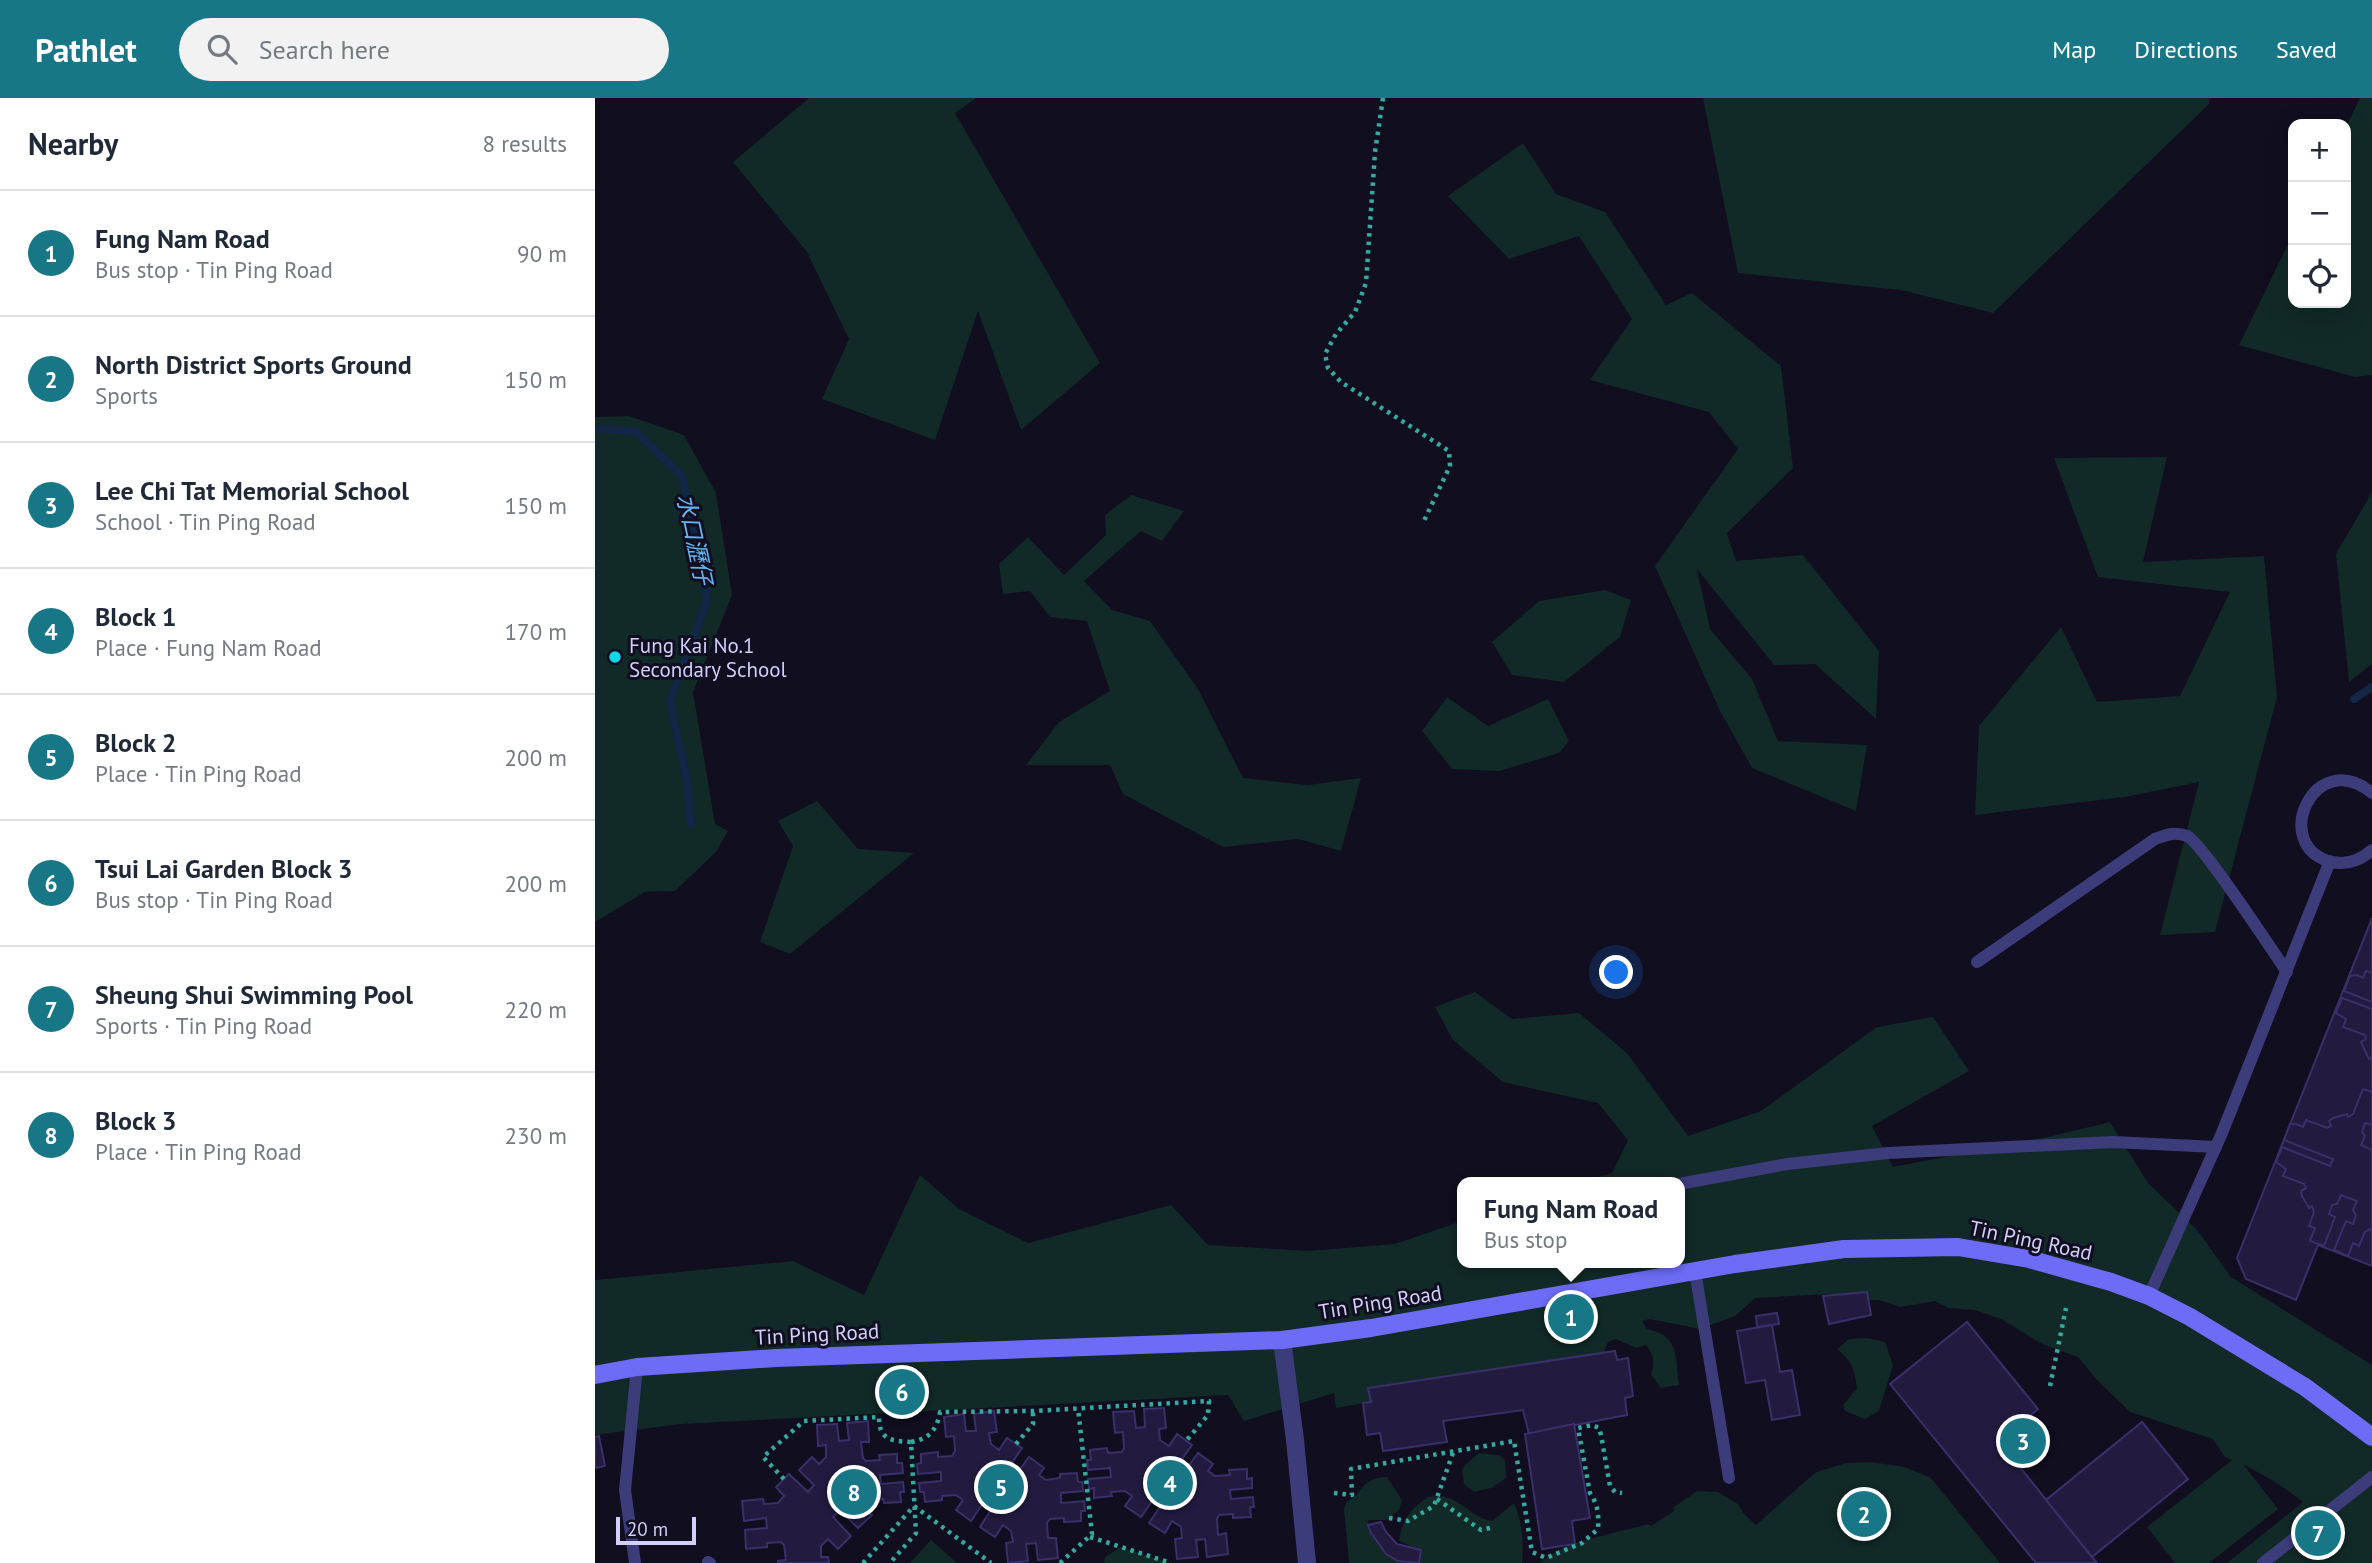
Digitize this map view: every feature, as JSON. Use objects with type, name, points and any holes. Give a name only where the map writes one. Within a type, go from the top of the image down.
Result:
[{"type":"street","name":"Tin Ping Road","points":[[595,1375],[637,1367],[899,1352],[1282,1340],[1371,1328],[1695,1271],[1844,1250],[1958,1247],[2029,1259],[2111,1282],[2149,1296],[2190,1317],[2305,1387],[2372,1437]]},
{"type":"street","points":[[1282,1340],[1307,1563]]},
{"type":"lane","points":[[2372,793],[2361,784],[2337,780],[2326,783],[2305,803],[2301,822],[2307,843],[2314,852],[2330,861],[2351,862],[2372,850]]},
{"type":"lane","points":[[1977,962],[2155,839],[2174,833],[2189,837],[2207,859],[2287,972]]},
{"type":"lane","points":[[2149,1296],[2216,1147],[2330,861]]},
{"type":"lane","points":[[1685,1183],[1787,1164],[1888,1153],[2113,1142],[2216,1147]]},
{"type":"lane","points":[[1695,1271],[1728,1478]]},
{"type":"lane","points":[[635,1563],[625,1490],[637,1367]]},
{"type":"lane","points":[[2263,1563],[2372,1477]]},
{"type":"path","points":[[1384,98],[1375,152],[1366,283],[1355,312],[1336,334],[1325,354],[1328,368],[1341,382],[1449,451],[1450,466],[1423,523]]},
{"type":"path","points":[[2050,1386],[2066,1308]]},
{"type":"path","points":[[784,1479],[763,1457],[804,1421],[879,1417],[879,1429],[885,1437],[911,1442],[922,1440],[934,1432],[940,1412],[1033,1411],[1209,1401],[1208,1415],[1186,1441]]},
{"type":"path","points":[[1060,1563],[1092,1534],[1078,1408]]},
{"type":"path","points":[[1016,1444],[1033,1424],[1033,1411]]},
{"type":"path","points":[[1334,1493],[1352,1495],[1351,1469],[1514,1441],[1532,1552],[1546,1558],[1582,1543],[1598,1529],[1599,1514],[1590,1493],[1578,1428],[1592,1425],[1599,1428],[1610,1486],[1615,1492],[1622,1493]]},
{"type":"path","points":[[890,1563],[916,1533],[911,1442]]},
{"type":"path","points":[[1389,1518],[1408,1521],[1434,1506],[1454,1452]]},
{"type":"path","points":[[1437,1499],[1481,1530],[1494,1527]]},
{"type":"path","points":[[863,1563],[914,1506]]},
{"type":"path","points":[[914,1506],[991,1563]]},
{"type":"path","points":[[1089,1537],[1171,1563]]},
{"type":"green space","points":[[809,98],[976,98],[955,113],[1100,363],[1021,430],[978,311],[935,440],[822,399],[849,339],[807,252],[733,162]]},
{"type":"green space","points":[[1703,98],[2210,98],[2209,104],[1993,313],[1901,290],[1738,273]]},
{"type":"green space","points":[[2360,98],[2372,98],[2372,375],[2355,377],[2239,345],[2288,244],[2288,308],[2351,308],[2350,119]]},
{"type":"green space","points":[[1523,143],[1556,194],[1605,212],[1666,305],[1692,293],[1781,366],[1793,468],[1727,533],[1736,561],[1803,555],[1879,651],[1876,719],[1815,664],[1774,665],[1697,569],[1710,629],[1752,679],[1778,741],[1867,745],[1856,811],[1752,768],[1720,711],[1655,566],[1738,449],[1709,412],[1590,380],[1632,319],[1579,236],[1509,259],[1448,196]]},
{"type":"green space","points":[[629,416],[684,435],[716,493],[732,595],[693,692],[715,824],[728,831],[716,852],[675,891],[645,892],[595,922],[595,417]]},
{"type":"green space","points":[[2167,457],[2143,562],[2264,556],[2277,697],[2215,932],[2160,935],[2199,782],[2125,797],[1975,815],[1979,726],[2061,627],[2097,702],[2180,696],[2230,592],[2098,577],[2054,458]]},
{"type":"green space","points":[[2372,492],[2372,664],[2349,682],[2336,554]]},
{"type":"green space","points":[[1131,495],[1184,511],[1162,541],[1141,531],[1084,581],[1112,610],[1150,621],[1198,689],[1243,778],[1308,785],[1361,778],[1341,851],[1298,839],[1223,847],[1123,794],[1110,765],[1026,765],[1059,722],[1110,691],[1087,621],[1050,617],[1030,591],[1003,594],[999,564],[1028,537],[1064,575],[1106,535],[1105,515]]},
{"type":"green space","points":[[1605,590],[1631,600],[1620,637],[1564,682],[1512,675],[1492,642],[1539,601]]},
{"type":"green space","points":[[1447,697],[1488,726],[1548,699],[1569,741],[1559,753],[1500,771],[1452,769],[1422,731]]},
{"type":"green space","points":[[817,801],[858,849],[914,853],[790,954],[760,942],[793,846],[778,821]]},
{"type":"green space","points":[[1475,992],[1512,1019],[1579,1013],[1627,1053],[1688,1136],[1761,1111],[1877,1027],[1933,1017],[1969,1071],[1872,1126],[1893,1167],[2110,1122],[2148,1183],[2198,1231],[2231,1277],[2372,1365],[2372,1563],[2227,1563],[2303,1502],[2277,1483],[2243,1464],[2278,1509],[2209,1563],[2175,1563],[2147,1527],[2232,1460],[2225,1457],[2213,1439],[2130,1412],[2078,1357],[2042,1344],[2001,1319],[1975,1310],[1949,1308],[1935,1301],[1900,1307],[1879,1300],[1868,1300],[1867,1292],[1755,1298],[1735,1316],[1700,1329],[1650,1319],[1642,1321],[1647,1329],[1658,1332],[1671,1342],[1676,1356],[1679,1385],[1661,1388],[1651,1374],[1653,1359],[1646,1345],[1636,1348],[1616,1339],[1608,1342],[1604,1352],[1369,1388],[1371,1402],[1336,1408],[1334,1393],[1244,1421],[1228,1395],[682,1424],[595,1435],[595,1280],[793,1261],[864,1295],[920,1175],[959,1209],[1028,1243],[1171,1205],[1208,1245],[1308,1251],[1395,1244],[1457,1223],[1457,1268],[1685,1268],[1685,1177],[1598,1177],[1612,1173],[1628,1140],[1598,1103],[1503,1082],[1453,1040],[1435,1007]]},
{"type":"green space","points":[[1868,1338],[1885,1342],[1893,1365],[1879,1411],[1865,1419],[1845,1411],[1843,1405],[1857,1389],[1854,1371],[1837,1349],[1849,1339]]},
{"type":"green space","points":[[1479,1453],[1499,1455],[1505,1460],[1506,1478],[1491,1488],[1474,1492],[1464,1484],[1462,1470]]},
{"type":"green space","points":[[1871,1462],[1905,1467],[1931,1478],[2000,1563],[1540,1563],[1550,1555],[1576,1543],[1648,1524],[1651,1526],[1697,1491],[1718,1492],[1738,1504],[1756,1525],[1816,1472],[1846,1463]]},
{"type":"green space","points":[[1387,1477],[1402,1500],[1399,1510],[1386,1520],[1368,1520],[1369,1527],[1381,1548],[1408,1563],[1349,1563],[1344,1509],[1347,1501],[1371,1480]]},
{"type":"green space","points":[[1441,1496],[1451,1499],[1478,1516],[1492,1521],[1514,1503],[1522,1532],[1522,1563],[1419,1563],[1420,1550],[1399,1541],[1408,1515],[1428,1497]]},
{"type":"green space","points":[[931,1540],[957,1563],[910,1563]]},
{"type":"green space","points":[[1121,1547],[1170,1563],[1104,1563],[1105,1557]]},
{"type":"building","points":[[2372,918],[2372,1266],[2318,1245],[2296,1300],[2246,1279],[2237,1258]]},
{"type":"building","points":[[2366,971],[2372,973],[2372,1002],[2344,991],[2350,976],[2363,978]]},
{"type":"building","points":[[2342,998],[2372,1009],[2372,1057],[2369,1059],[2361,1042],[2366,1039],[2365,1035],[2343,1027],[2346,1019],[2336,1013]]},
{"type":"building","points":[[2363,1089],[2372,1092],[2372,1125],[2365,1123],[2362,1132],[2365,1136],[2361,1145],[2372,1150],[2372,1232],[2370,1229],[2365,1232],[2359,1246],[2353,1243],[2348,1256],[2334,1250],[2346,1221],[2353,1224],[2356,1215],[2353,1210],[2357,1201],[2341,1195],[2337,1204],[2332,1205],[2329,1214],[2335,1217],[2324,1246],[2310,1241],[2315,1228],[2309,1226],[2314,1212],[2302,1196],[2301,1191],[2306,1188],[2304,1184],[2283,1176],[2286,1169],[2276,1162],[2282,1147],[2330,1166],[2333,1159],[2284,1140],[2290,1124],[2303,1127],[2306,1120],[2327,1128],[2331,1126],[2329,1121],[2333,1118],[2353,1114]]},
{"type":"building","points":[[1867,1292],[1871,1315],[1829,1324],[1823,1296]]},
{"type":"building","points":[[1777,1313],[1779,1324],[1757,1327],[1756,1316]]},
{"type":"building","points":[[1967,1322],[2038,1409],[1999,1441],[2097,1563],[2036,1563],[1890,1384]]},
{"type":"building","points":[[1772,1325],[1780,1372],[1792,1370],[1800,1415],[1772,1420],[1765,1380],[1746,1383],[1737,1331]]},
{"type":"building","points":[[1615,1351],[1617,1360],[1628,1358],[1633,1396],[1625,1398],[1627,1415],[1529,1434],[1523,1410],[1443,1421],[1447,1442],[1383,1451],[1380,1433],[1367,1435],[1363,1403],[1371,1402],[1368,1388]]},
{"type":"building","points":[[1164,1408],[1166,1428],[1159,1429],[1160,1440],[1169,1446],[1177,1434],[1192,1445],[1177,1466],[1184,1472],[1198,1453],[1213,1464],[1208,1471],[1215,1476],[1230,1475],[1229,1470],[1247,1469],[1247,1479],[1252,1478],[1252,1488],[1230,1490],[1231,1499],[1253,1497],[1251,1517],[1233,1518],[1233,1514],[1219,1515],[1217,1519],[1218,1535],[1226,1533],[1228,1554],[1207,1557],[1205,1539],[1196,1540],[1198,1557],[1177,1559],[1175,1539],[1182,1538],[1181,1527],[1172,1521],[1165,1533],[1149,1523],[1164,1501],[1156,1495],[1141,1517],[1125,1506],[1132,1496],[1125,1491],[1111,1492],[1112,1496],[1094,1498],[1094,1488],[1089,1489],[1088,1479],[1111,1477],[1110,1468],[1088,1470],[1090,1450],[1107,1448],[1108,1453],[1122,1452],[1124,1448],[1123,1432],[1115,1433],[1113,1412],[1134,1411],[1136,1428],[1145,1427],[1144,1409]]},
{"type":"building","points":[[994,1411],[997,1432],[989,1433],[991,1444],[999,1450],[1007,1438],[1022,1448],[1007,1470],[1015,1476],[1029,1457],[1044,1468],[1039,1475],[1046,1480],[1060,1478],[1060,1474],[1077,1473],[1078,1482],[1082,1482],[1083,1491],[1061,1493],[1061,1503],[1084,1501],[1085,1511],[1081,1511],[1081,1521],[1064,1522],[1064,1518],[1050,1519],[1047,1523],[1048,1538],[1056,1538],[1058,1558],[1038,1560],[1036,1543],[1026,1544],[1028,1561],[1008,1563],[1006,1543],[1013,1542],[1011,1531],[1003,1525],[995,1537],[980,1527],[994,1505],[986,1499],[971,1521],[956,1510],[963,1500],[956,1495],[942,1496],[942,1500],[925,1502],[924,1492],[920,1492],[919,1483],[941,1481],[941,1472],[918,1474],[917,1464],[921,1463],[921,1454],[938,1452],[938,1457],[952,1456],[955,1451],[954,1436],[946,1437],[944,1417],[964,1414],[966,1431],[976,1431],[974,1414]]},
{"type":"building","points":[[868,1421],[869,1442],[861,1442],[863,1458],[866,1461],[880,1460],[879,1455],[897,1454],[897,1463],[902,1463],[903,1473],[880,1475],[881,1484],[903,1482],[901,1502],[869,1500],[863,1507],[872,1515],[858,1528],[840,1510],[833,1517],[851,1536],[838,1549],[828,1539],[821,1546],[821,1557],[828,1557],[829,1563],[778,1563],[786,1560],[781,1542],[767,1543],[767,1547],[746,1549],[745,1530],[767,1528],[766,1518],[744,1521],[742,1501],[763,1499],[764,1504],[778,1503],[784,1496],[776,1487],[789,1474],[808,1492],[814,1485],[799,1470],[812,1457],[819,1464],[826,1457],[826,1445],[818,1446],[817,1425],[837,1424],[839,1441],[849,1440],[847,1423]]},
{"type":"building","points":[[2142,1422],[2188,1479],[2092,1557],[2046,1500]]},
{"type":"building","points":[[1574,1424],[1590,1518],[1572,1521],[1575,1544],[1542,1549],[1525,1434]]},
{"type":"building","points":[[599,1436],[605,1466],[595,1468],[595,1437]]},
{"type":"building","points":[[1381,1522],[1397,1544],[1421,1550],[1419,1563],[1398,1561],[1386,1554],[1368,1525]]},
{"type":"waterway","name":"水口瀝仔","points":[[595,430],[636,432],[682,476],[707,600],[670,701],[687,781],[691,824]]},
{"type":"waterway","points":[[2354,699],[2372,687]]},
{"type":"place","name":"Fung Kai No.1 Secondary School","points":[[615,657]]},
{"type":"place","name":"Fung Nam Road","points":[[1571,1317]]},
{"type":"place","name":"Tsui Lai Garden Block 3","points":[[902,1392]]},
{"type":"place","name":"Lee Chi Tat Memorial School","points":[[2023,1441]]},
{"type":"place","name":"Block 1","points":[[1170,1483]]},
{"type":"place","name":"Block 2","points":[[1001,1487]]},
{"type":"place","name":"Block 3","points":[[854,1492]]},
{"type":"place","name":"North District Sports Ground","points":[[1864,1514]]},
{"type":"place","name":"Sheung Shui Swimming Pool","points":[[2318,1533]]}]
